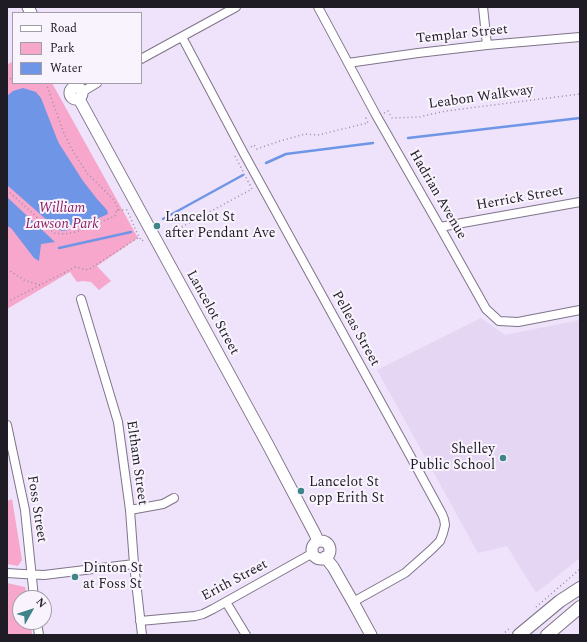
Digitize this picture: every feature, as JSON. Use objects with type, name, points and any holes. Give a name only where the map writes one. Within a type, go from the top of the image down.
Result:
[{"type":"main road","points":[[516,630],[580,588]]},
{"type":"main road","points":[[547,635],[580,607]]},
{"type":"street","points":[[142,58],[236,7]]},
{"type":"street","name":"Hadrian Avenue","points":[[318,7],[376,115],[486,309],[499,321],[518,322],[580,310]]},
{"type":"street","points":[[483,7],[487,45]]},
{"type":"street","name":"Pelleas Street","points":[[182,37],[243,152],[444,519],[445,525],[440,541],[431,550],[405,573],[353,602]]},
{"type":"street","name":"Templar Street","points":[[348,63],[487,45],[580,37]]},
{"type":"street","points":[[76,90],[93,84]]},
{"type":"street","name":"Lancelot Street","points":[[76,90],[318,541]]},
{"type":"street","name":"Herrick Street","points":[[440,227],[580,202]]},
{"type":"street","name":"Eltham Street","points":[[81,299],[118,422],[130,510],[142,635]]},
{"type":"street","name":"Foss Street","points":[[7,425],[25,510],[33,590]]},
{"type":"street","points":[[130,510],[163,504],[174,498]]},
{"type":"street","points":[[318,541],[323,541],[328,545],[329,552],[325,557],[317,558],[313,553],[312,548],[318,541]]},
{"type":"street","name":"Erith Street","points":[[140,621],[195,616],[208,611],[313,553]]},
{"type":"street","points":[[325,557],[333,567],[371,635]]},
{"type":"street","points":[[7,573],[44,575],[134,564]]},
{"type":"street","points":[[226,602],[246,635]]},
{"type":"path","points":[[46,84],[71,148],[87,173],[114,200],[119,210]]},
{"type":"path","name":"Leabon Walkway","points":[[388,112],[392,118],[419,117],[446,111],[580,94]]},
{"type":"path","points":[[254,145],[257,149],[305,134],[318,135],[368,123],[366,118]]},
{"type":"path","points":[[166,236],[252,189],[235,156]]},
{"type":"path","points":[[7,190],[54,233],[65,234],[76,232],[115,216],[117,209],[127,210],[142,241]]},
{"type":"path","points":[[7,302],[75,267],[88,270],[139,236]]},
{"type":"path","points":[[7,269],[24,280],[40,285]]},
{"type":"path","points":[[535,607],[580,569]]},
{"type":"path","points":[[502,635],[516,630]]},
{"type":"shaded area","name":"Shelley Public School","points":[[481,318],[505,335],[580,320],[580,558],[536,593],[507,546],[478,553],[377,370]]},
{"type":"green space","name":"William Lawson Park","points":[[12,62],[12,84],[53,84],[138,238],[97,266],[111,281],[99,290],[91,282],[77,282],[70,272],[7,309],[7,65]]},
{"type":"green space","points":[[12,499],[22,560],[18,566],[7,564],[7,501]]},
{"type":"green space","points":[[7,583],[25,587],[26,590],[12,590],[12,630],[32,630],[32,635],[7,635]]},
{"type":"water","points":[[23,88],[36,92],[41,98],[60,145],[83,181],[107,210],[108,214],[83,225],[79,226],[73,224],[68,230],[62,231],[57,229],[7,185],[7,96],[13,91]]},
{"type":"water","points":[[7,197],[55,242],[41,244],[39,261],[34,258],[11,228],[7,226]]},
{"type":"waterway","points":[[408,138],[580,118]]},
{"type":"waterway","points":[[266,163],[286,154],[373,143]]},
{"type":"waterway","points":[[163,219],[243,175]]},
{"type":"waterway","points":[[59,248],[131,232]]},
{"type":"place","name":"Lancelot St after Pendant Ave","points":[[157,226]]},
{"type":"place","name":"Shelley Public School","points":[[503,458]]},
{"type":"place","name":"Lancelot St opp Erith St","points":[[301,491]]},
{"type":"place","name":"Dinton St at Foss St","points":[[75,577]]}]
